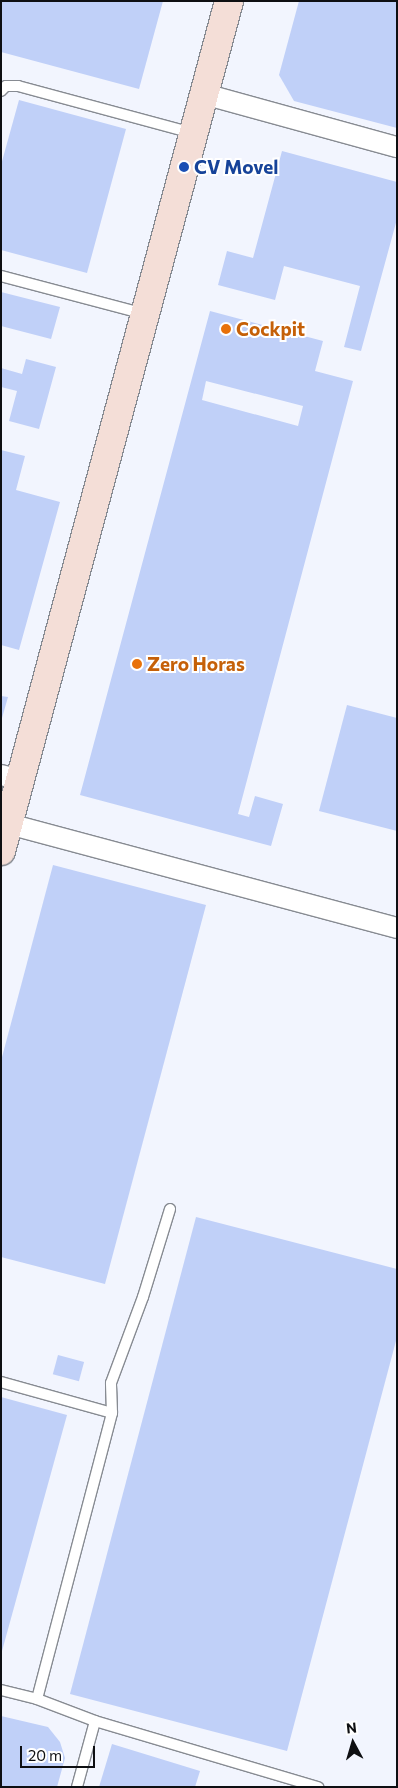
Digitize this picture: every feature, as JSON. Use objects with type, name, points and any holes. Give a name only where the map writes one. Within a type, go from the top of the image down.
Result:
[{"type":"main road","points":[[1,851],[9,824],[11,778],[145,314],[229,1]]},
{"type":"street","points":[[204,94],[397,147]]},
{"type":"street","points":[[9,824],[397,928]]},
{"type":"lane","points":[[1,91],[6,86],[18,86],[194,133]]},
{"type":"lane","points":[[1,276],[145,314]]},
{"type":"lane","points":[[37,1699],[112,1413],[111,1383],[143,1297],[170,1209]]},
{"type":"lane","points":[[1,1382],[112,1413]]},
{"type":"lane","points":[[1,1690],[37,1699],[95,1721],[318,1787]]},
{"type":"lane","points":[[77,1787],[95,1721]]},
{"type":"building","points":[[1,1],[163,1],[139,89],[1,52]]},
{"type":"building","points":[[299,1],[397,1],[397,128],[294,101],[279,75]]},
{"type":"building","points":[[19,100],[126,129],[87,273],[1,250],[1,165]]},
{"type":"building","points":[[282,151],[397,182],[397,219],[361,351],[344,347],[360,286],[284,266],[275,300],[218,285],[227,251],[253,258]]},
{"type":"building","points":[[1,292],[60,307],[51,339],[1,326]]},
{"type":"building","points":[[210,311],[323,341],[315,371],[353,381],[238,814],[249,817],[255,796],[283,804],[271,846],[80,795]],"holes":[[[206,381],[303,406],[298,426],[202,400]]]},
{"type":"building","points":[[26,359],[56,367],[39,429],[9,421],[17,391],[1,387],[1,368],[22,374]]},
{"type":"building","points":[[1,450],[25,456],[16,490],[60,502],[19,650],[1,645]]},
{"type":"building","points":[[1,696],[8,697],[2,718],[1,718]]},
{"type":"building","points":[[347,705],[397,718],[397,831],[319,811]]},
{"type":"building","points":[[53,865],[206,905],[105,1284],[1,1257],[1,1061]]},
{"type":"building","points":[[196,1217],[397,1269],[397,1337],[287,1751],[70,1694]]},
{"type":"building","points":[[58,1355],[84,1362],[79,1381],[53,1374]]},
{"type":"building","points":[[1,1397],[67,1415],[2,1651],[1,1651]]},
{"type":"building","points":[[1,1716],[48,1727],[60,1742],[65,1758],[57,1787],[1,1787]]},
{"type":"building","points":[[112,1744],[200,1771],[195,1787],[99,1787]]},
{"type":"place","name":"CV Movel","points":[[184,167]]},
{"type":"place","name":"Cockpit","points":[[226,329]]},
{"type":"place","name":"Zero Horas","points":[[137,664]]}]
